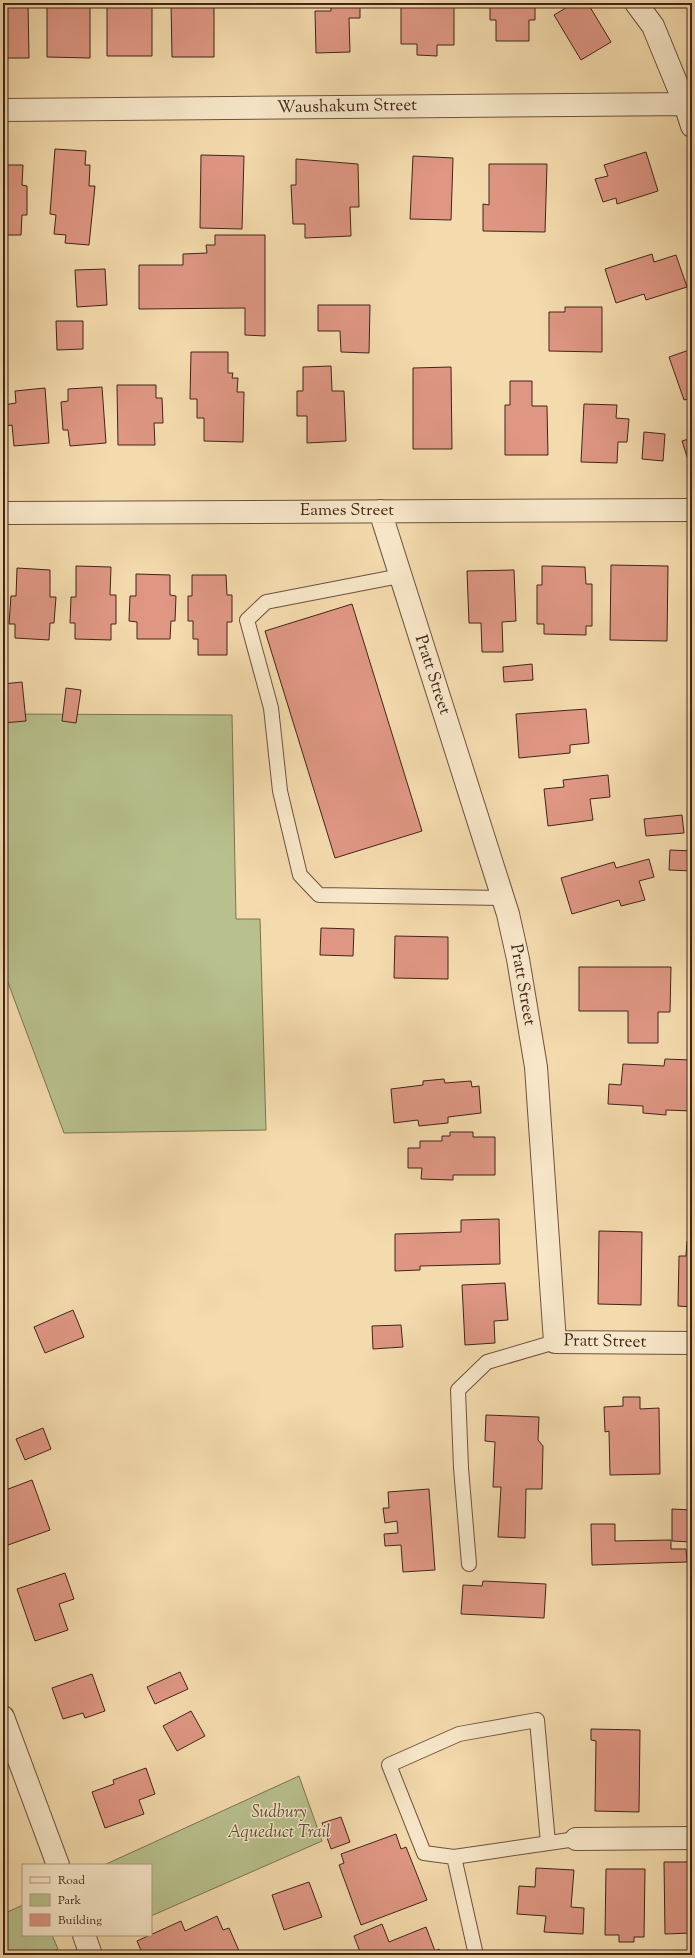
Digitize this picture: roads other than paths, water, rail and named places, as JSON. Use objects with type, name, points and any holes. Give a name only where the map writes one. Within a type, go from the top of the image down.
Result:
[{"type":"street","points":[[636,3],[654,26],[688,104],[692,126]]},
{"type":"street","name":"Waushakum Street","points":[[3,110],[688,104]]},
{"type":"street","name":"Eames Street","points":[[3,513],[692,510]]},
{"type":"street","name":"Pratt Street","points":[[380,511],[502,898],[518,959],[536,1067],[555,1342],[692,1343]]},
{"type":"street","points":[[3,1717],[58,1864]]},
{"type":"street","points":[[576,1839],[692,1838]]},
{"type":"street","points":[[84,1936],[91,1955]]},
{"type":"lane","points":[[400,576],[266,602],[247,620],[270,708],[280,791],[300,875],[319,895],[502,898]]},
{"type":"lane","points":[[469,1564],[461,1468],[458,1390],[486,1362],[555,1342]]},
{"type":"lane","points":[[548,1843],[537,1720],[459,1734],[389,1765],[424,1853],[454,1857],[576,1839]]},
{"type":"lane","points":[[454,1857],[476,1955]]},
{"type":"park label","name":"Sudbury Aqueduct Trail","points":[[279,1823]]}]
